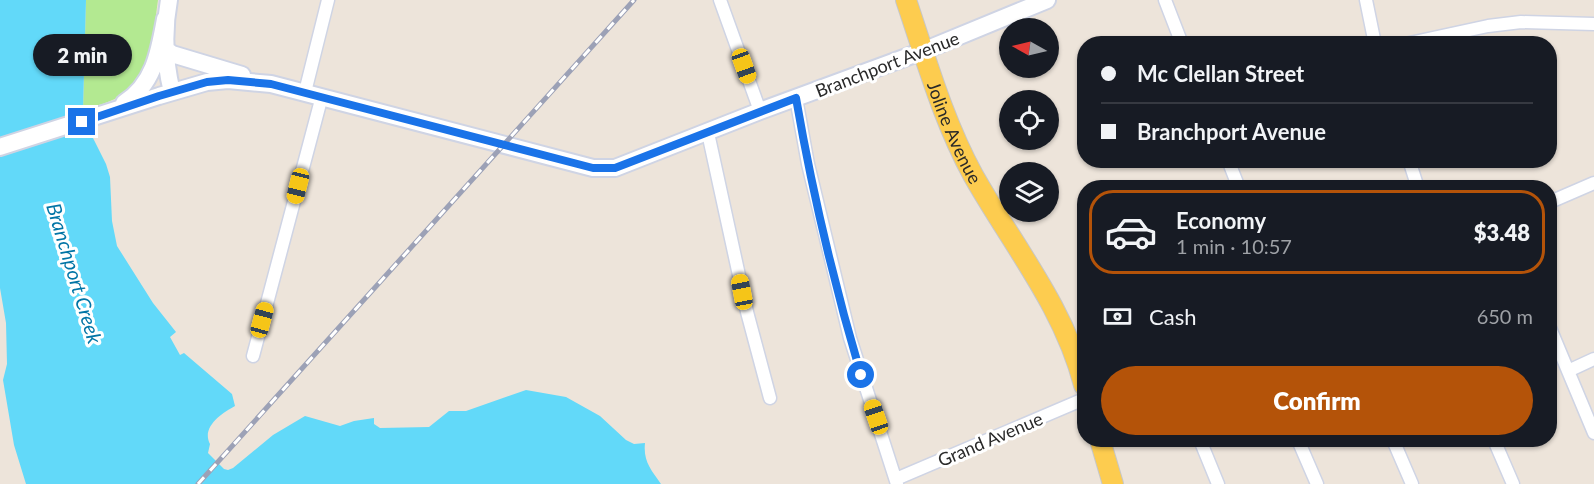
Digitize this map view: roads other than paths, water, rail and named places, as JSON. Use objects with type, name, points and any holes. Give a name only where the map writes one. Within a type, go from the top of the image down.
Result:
[{"type":"main road","name":"Joline Avenue","points":[[906,0],[941,106],[957,145],[1053,307],[1077,362]]},
{"type":"main road","points":[[1102,447],[1113,484]]},
{"type":"street","points":[[109,113],[130,99],[148,80],[158,54],[169,0]]},
{"type":"street","points":[[305,92],[328,0]]},
{"type":"street","points":[[720,0],[760,111]]},
{"type":"street","points":[[1165,0],[1179,36]]},
{"type":"street","points":[[1366,0],[1373,36]]},
{"type":"street","name":"Branchport Avenue","points":[[0,147],[172,92],[207,82],[228,80],[271,84],[593,168],[615,168],[923,51],[1038,2]]},
{"type":"street","points":[[165,19],[164,48],[172,92]]},
{"type":"street","points":[[1442,36],[1488,26],[1521,22],[1594,24]]},
{"type":"street","points":[[164,48],[172,54],[271,84]]},
{"type":"street","points":[[253,357],[322,96]]},
{"type":"street","points":[[796,98],[808,164],[850,338],[896,481]]},
{"type":"street","points":[[708,133],[747,312],[770,398]]},
{"type":"street","points":[[1557,199],[1594,183]]},
{"type":"street","points":[[1557,345],[1594,433]]},
{"type":"street","points":[[1568,371],[1594,359]]},
{"type":"street","name":"Grand Avenue","points":[[896,481],[1077,402]]},
{"type":"street","points":[[1203,447],[1218,484]]},
{"type":"street","points":[[1301,447],[1317,484]]},
{"type":"street","points":[[1396,447],[1412,484]]},
{"type":"street","points":[[1497,447],[1513,484]]},
{"type":"water","name":"Branchport Creek","points":[[0,0],[86,0],[83,110],[89,130],[110,177],[112,221],[117,246],[153,303],[176,332],[170,337],[180,355],[184,353],[232,394],[235,406],[214,421],[208,432],[210,444],[208,453],[224,469],[233,468],[273,435],[305,416],[340,426],[374,418],[374,424],[380,428],[429,427],[449,411],[466,411],[526,390],[566,397],[600,416],[626,440],[634,444],[645,443],[647,460],[661,484],[26,484],[14,445],[3,380],[7,364],[6,323],[0,288]]},
{"type":"railway","points":[[198,484],[634,0]]}]
